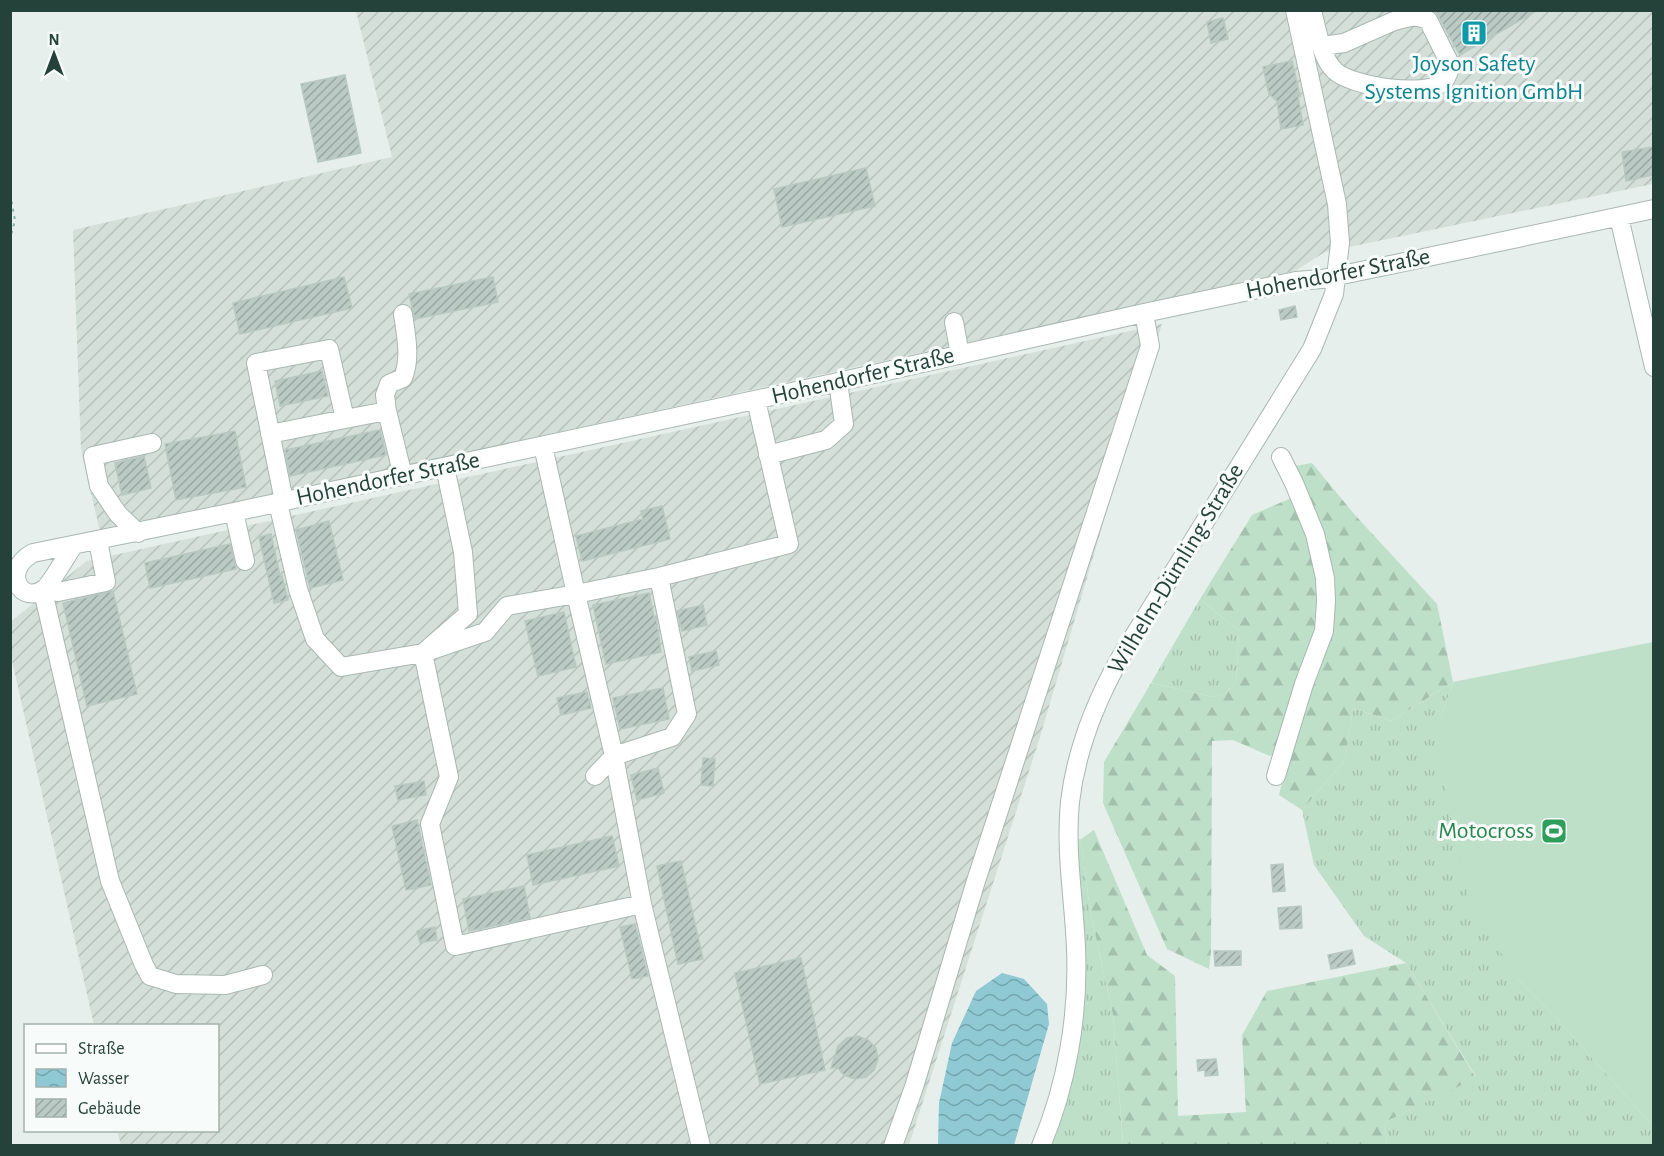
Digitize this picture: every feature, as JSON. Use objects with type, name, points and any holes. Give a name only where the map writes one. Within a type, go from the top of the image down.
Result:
[{"type":"street","name":"Wilhelm-Dümling-Straße","points":[[1041,1146],[1051,1123],[1062,1080],[1071,1033],[1076,988],[1069,834],[1073,784],[1083,740],[1104,687],[1119,660],[1312,349],[1327,316],[1338,275],[1341,243],[1337,204],[1295,10]]},
{"type":"street","points":[[1313,10],[1312,15],[1325,58],[1335,71],[1349,78],[1411,91],[1430,88],[1444,82],[1451,66],[1428,20],[1415,16],[1394,21],[1344,43],[1322,46]]},
{"type":"street","name":"Hohendorfer Straße","points":[[46,587],[37,593],[25,593],[15,586],[12,575],[21,558],[33,553],[138,533],[756,400],[1144,313],[1653,209]]},
{"type":"street","points":[[1619,216],[1653,367]]},
{"type":"street","points":[[893,1146],[914,1087],[975,884],[1150,346],[1144,313]]},
{"type":"street","points":[[403,314],[408,343],[406,370],[403,378],[388,384],[385,395],[403,476]]},
{"type":"street","points":[[954,322],[960,355]]},
{"type":"street","points":[[345,419],[329,349],[256,363],[298,589],[315,639],[341,667],[423,653],[485,632],[507,606],[659,577],[789,544],[756,400]]},
{"type":"street","points":[[768,455],[826,440],[844,424],[838,382]]},
{"type":"street","points":[[270,434],[387,411]]},
{"type":"street","points":[[138,533],[118,514],[99,486],[93,456],[152,443]]},
{"type":"street","points":[[543,446],[614,756],[642,904],[701,1146]]},
{"type":"street","points":[[1276,776],[1304,684],[1324,631],[1326,601],[1325,578],[1315,534],[1281,457]]},
{"type":"street","points":[[423,653],[468,614],[463,552],[445,467]]},
{"type":"street","points":[[234,512],[245,561]]},
{"type":"street","points":[[46,587],[58,592],[106,582],[98,541]]},
{"type":"street","points":[[73,546],[46,587],[45,600],[110,881],[144,965],[150,976],[176,984],[225,985],[263,975]]},
{"type":"street","points":[[596,776],[614,756],[672,737],[687,714],[659,577]]},
{"type":"street","points":[[423,653],[449,777],[430,824],[455,946],[642,904]]},
{"type":"path","points":[[10,194],[15,220],[10,239]]},
{"type":"shaded area","points":[[356,11],[1653,11],[1653,184],[1325,252],[1295,271],[100,532],[81,450],[73,230],[392,157]]},
{"type":"shaded area","points":[[1162,324],[1040,737],[909,1145],[121,1145],[117,1132],[219,1132],[219,1024],[94,1024],[11,656],[10,622],[87,561]]},
{"type":"green space","points":[[1312,463],[1355,515],[1437,604],[1453,682],[1391,721],[1353,708],[1345,760],[1302,810],[1279,795],[1299,711],[1330,638],[1295,466]]},
{"type":"green space","points":[[1296,496],[1314,536],[1322,628],[1281,748],[1270,756],[1233,740],[1212,741],[1209,969],[1167,949],[1103,803],[1104,762],[1151,683],[1213,697],[1224,694],[1236,683],[1239,631],[1200,599],[1252,515]]},
{"type":"green space","points":[[1200,599],[1239,631],[1236,683],[1224,694],[1213,697],[1151,683]]},
{"type":"green space","name":"Motocross","points":[[1654,642],[1653,1126],[1517,978],[1469,901],[1439,762],[1441,718],[1453,682]]},
{"type":"green space","points":[[1453,682],[1441,718],[1517,978],[1653,1126],[1653,1145],[1387,1145],[1385,1122],[1476,1077],[1406,963],[1364,936],[1314,865],[1302,810],[1345,760],[1353,708],[1391,721]]},
{"type":"green space","points":[[1094,830],[1147,955],[1175,976],[1178,1116],[1246,1112],[1242,1035],[1267,991],[1406,963],[1476,1078],[1385,1122],[1387,1145],[1121,1145],[1123,1142],[1113,1015],[1090,910],[1081,839]]},
{"type":"green space","points":[[1081,839],[1090,910],[1113,1015],[1123,1143],[1121,1146],[1052,1146],[1062,1113],[1081,982],[1071,840]]},
{"type":"water","points":[[1002,973],[1024,979],[1047,1004],[1049,1024],[1014,1145],[938,1145],[939,1103],[952,1043],[976,991]]},
{"type":"building","name":"Joyson Safety Systems Ignition GmbH","points":[[1435,10],[1538,10],[1460,55]]},
{"type":"building","points":[[1223,18],[1228,39],[1211,43],[1207,22]]},
{"type":"building","points":[[1292,61],[1300,96],[1298,97],[1303,125],[1281,129],[1277,101],[1269,94],[1263,67]]},
{"type":"building","points":[[345,75],[361,153],[318,162],[301,84]]},
{"type":"building","points":[[1653,147],[1653,175],[1626,181],[1622,152]]},
{"type":"building","points":[[866,168],[875,206],[782,227],[774,189]]},
{"type":"building","points":[[344,277],[352,308],[240,334],[233,303]]},
{"type":"building","points":[[493,277],[498,302],[415,319],[409,294]]},
{"type":"building","points":[[1295,306],[1297,317],[1281,320],[1279,310]]},
{"type":"building","points":[[322,371],[328,396],[280,406],[275,381]]},
{"type":"building","points":[[380,430],[386,455],[290,476],[285,450]]},
{"type":"building","points":[[235,431],[246,487],[176,500],[165,444]]},
{"type":"building","points":[[144,456],[151,488],[122,495],[115,463]]},
{"type":"building","points":[[662,506],[670,539],[582,561],[576,536],[643,519],[641,511]]},
{"type":"building","points":[[329,521],[343,580],[310,588],[296,530]]},
{"type":"building","points":[[271,534],[288,600],[274,603],[259,537]]},
{"type":"building","points":[[230,544],[236,569],[150,588],[145,563]]},
{"type":"building","points":[[113,591],[137,694],[87,706],[63,603]]},
{"type":"building","points":[[649,593],[654,617],[656,616],[661,652],[606,664],[593,605]]},
{"type":"building","points":[[703,605],[707,625],[682,631],[677,611]]},
{"type":"building","points":[[564,612],[576,667],[538,676],[525,621]]},
{"type":"building","points":[[716,651],[719,665],[692,671],[689,657]]},
{"type":"building","points":[[663,688],[669,719],[620,729],[613,698]]},
{"type":"building","points":[[587,692],[591,708],[561,715],[557,698]]},
{"type":"building","points":[[703,758],[715,759],[713,786],[701,785]]},
{"type":"building","points":[[658,768],[664,793],[637,800],[631,775]]},
{"type":"building","points":[[424,781],[426,795],[398,800],[395,786]]},
{"type":"building","points":[[417,820],[431,885],[406,890],[392,826]]},
{"type":"building","points":[[612,836],[619,866],[533,885],[527,855]]},
{"type":"building","points":[[681,861],[703,959],[678,964],[657,866]]},
{"type":"building","points":[[1283,864],[1285,891],[1273,892],[1271,865]]},
{"type":"building","points":[[524,886],[530,918],[469,931],[463,899]]},
{"type":"building","points":[[1301,906],[1302,928],[1280,929],[1278,908]]},
{"type":"building","points":[[635,924],[648,976],[632,979],[620,927]]},
{"type":"building","points":[[435,927],[437,940],[420,943],[417,931]]},
{"type":"building","points":[[1352,950],[1355,964],[1331,969],[1328,955]]},
{"type":"building","points":[[1214,951],[1241,951],[1241,965],[1215,966]]},
{"type":"building","points":[[801,958],[825,1070],[760,1084],[735,973]]},
{"type":"building","points":[[858,1036],[868,1040],[876,1048],[878,1059],[874,1070],[866,1077],[855,1079],[844,1075],[837,1067],[831,1068],[838,1046],[847,1038]]},
{"type":"building","points":[[1216,1059],[1218,1075],[1205,1076],[1205,1070],[1198,1071],[1197,1060]]},
{"type":"place","name":"Joyson Safety Systems Ignition GmbH","points":[[1474,33]]},
{"type":"place","name":"Motocross","points":[[1554,831]]}]
